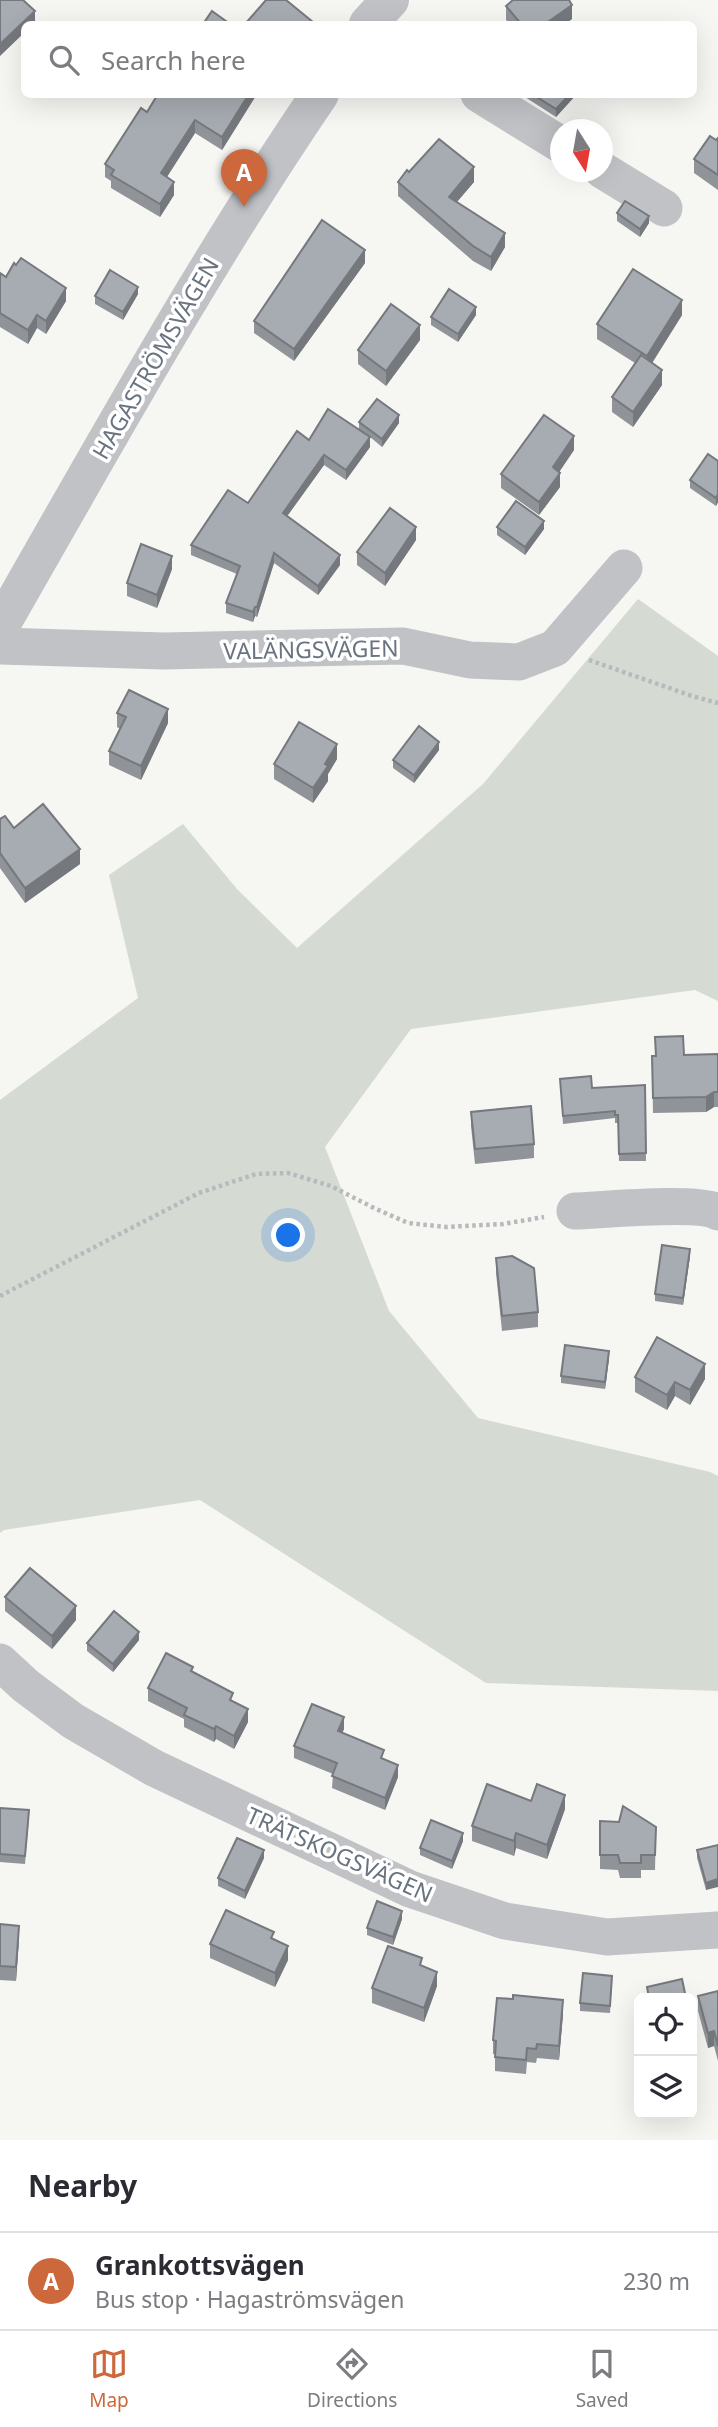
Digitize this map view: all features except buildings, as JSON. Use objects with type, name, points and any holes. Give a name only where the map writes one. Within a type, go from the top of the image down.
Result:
[{"type":"street","name":"HAGASTRÖMSVÄGEN","points":[[0,628],[175,321],[244,208],[317,98]]},
{"type":"street","points":[[486,98],[550,137]]},
{"type":"street","points":[[613,176],[664,208]]},
{"type":"street","name":"VALÄNGSVÄGEN","points":[[0,646],[164,650],[403,646],[470,660],[519,662],[555,648],[624,568]]},
{"type":"street","points":[[575,1211],[690,1206],[718,1212]]},
{"type":"street","name":"TRÄTSKOGSVÄGEN","points":[[0,1662],[26,1686],[73,1721],[154,1768],[410,1889],[505,1921],[607,1937],[718,1930]]},
{"type":"path","points":[[555,648],[692,696],[718,702]]},
{"type":"path","points":[[0,1296],[199,1193],[256,1174],[288,1173],[331,1186],[374,1209],[408,1223],[446,1227],[503,1224],[575,1211]]},
{"type":"shaded area","points":[[638,599],[718,656],[718,1001],[695,990],[411,1029],[325,1147],[389,1311],[478,1418],[718,1476],[718,1691],[486,1683],[200,1500],[4,1530],[0,1533],[0,1100],[138,998],[109,875],[183,824],[237,889],[297,948],[483,784]]},
{"type":"place","name":"Grankottsvägen","points":[[244,207]]}]
